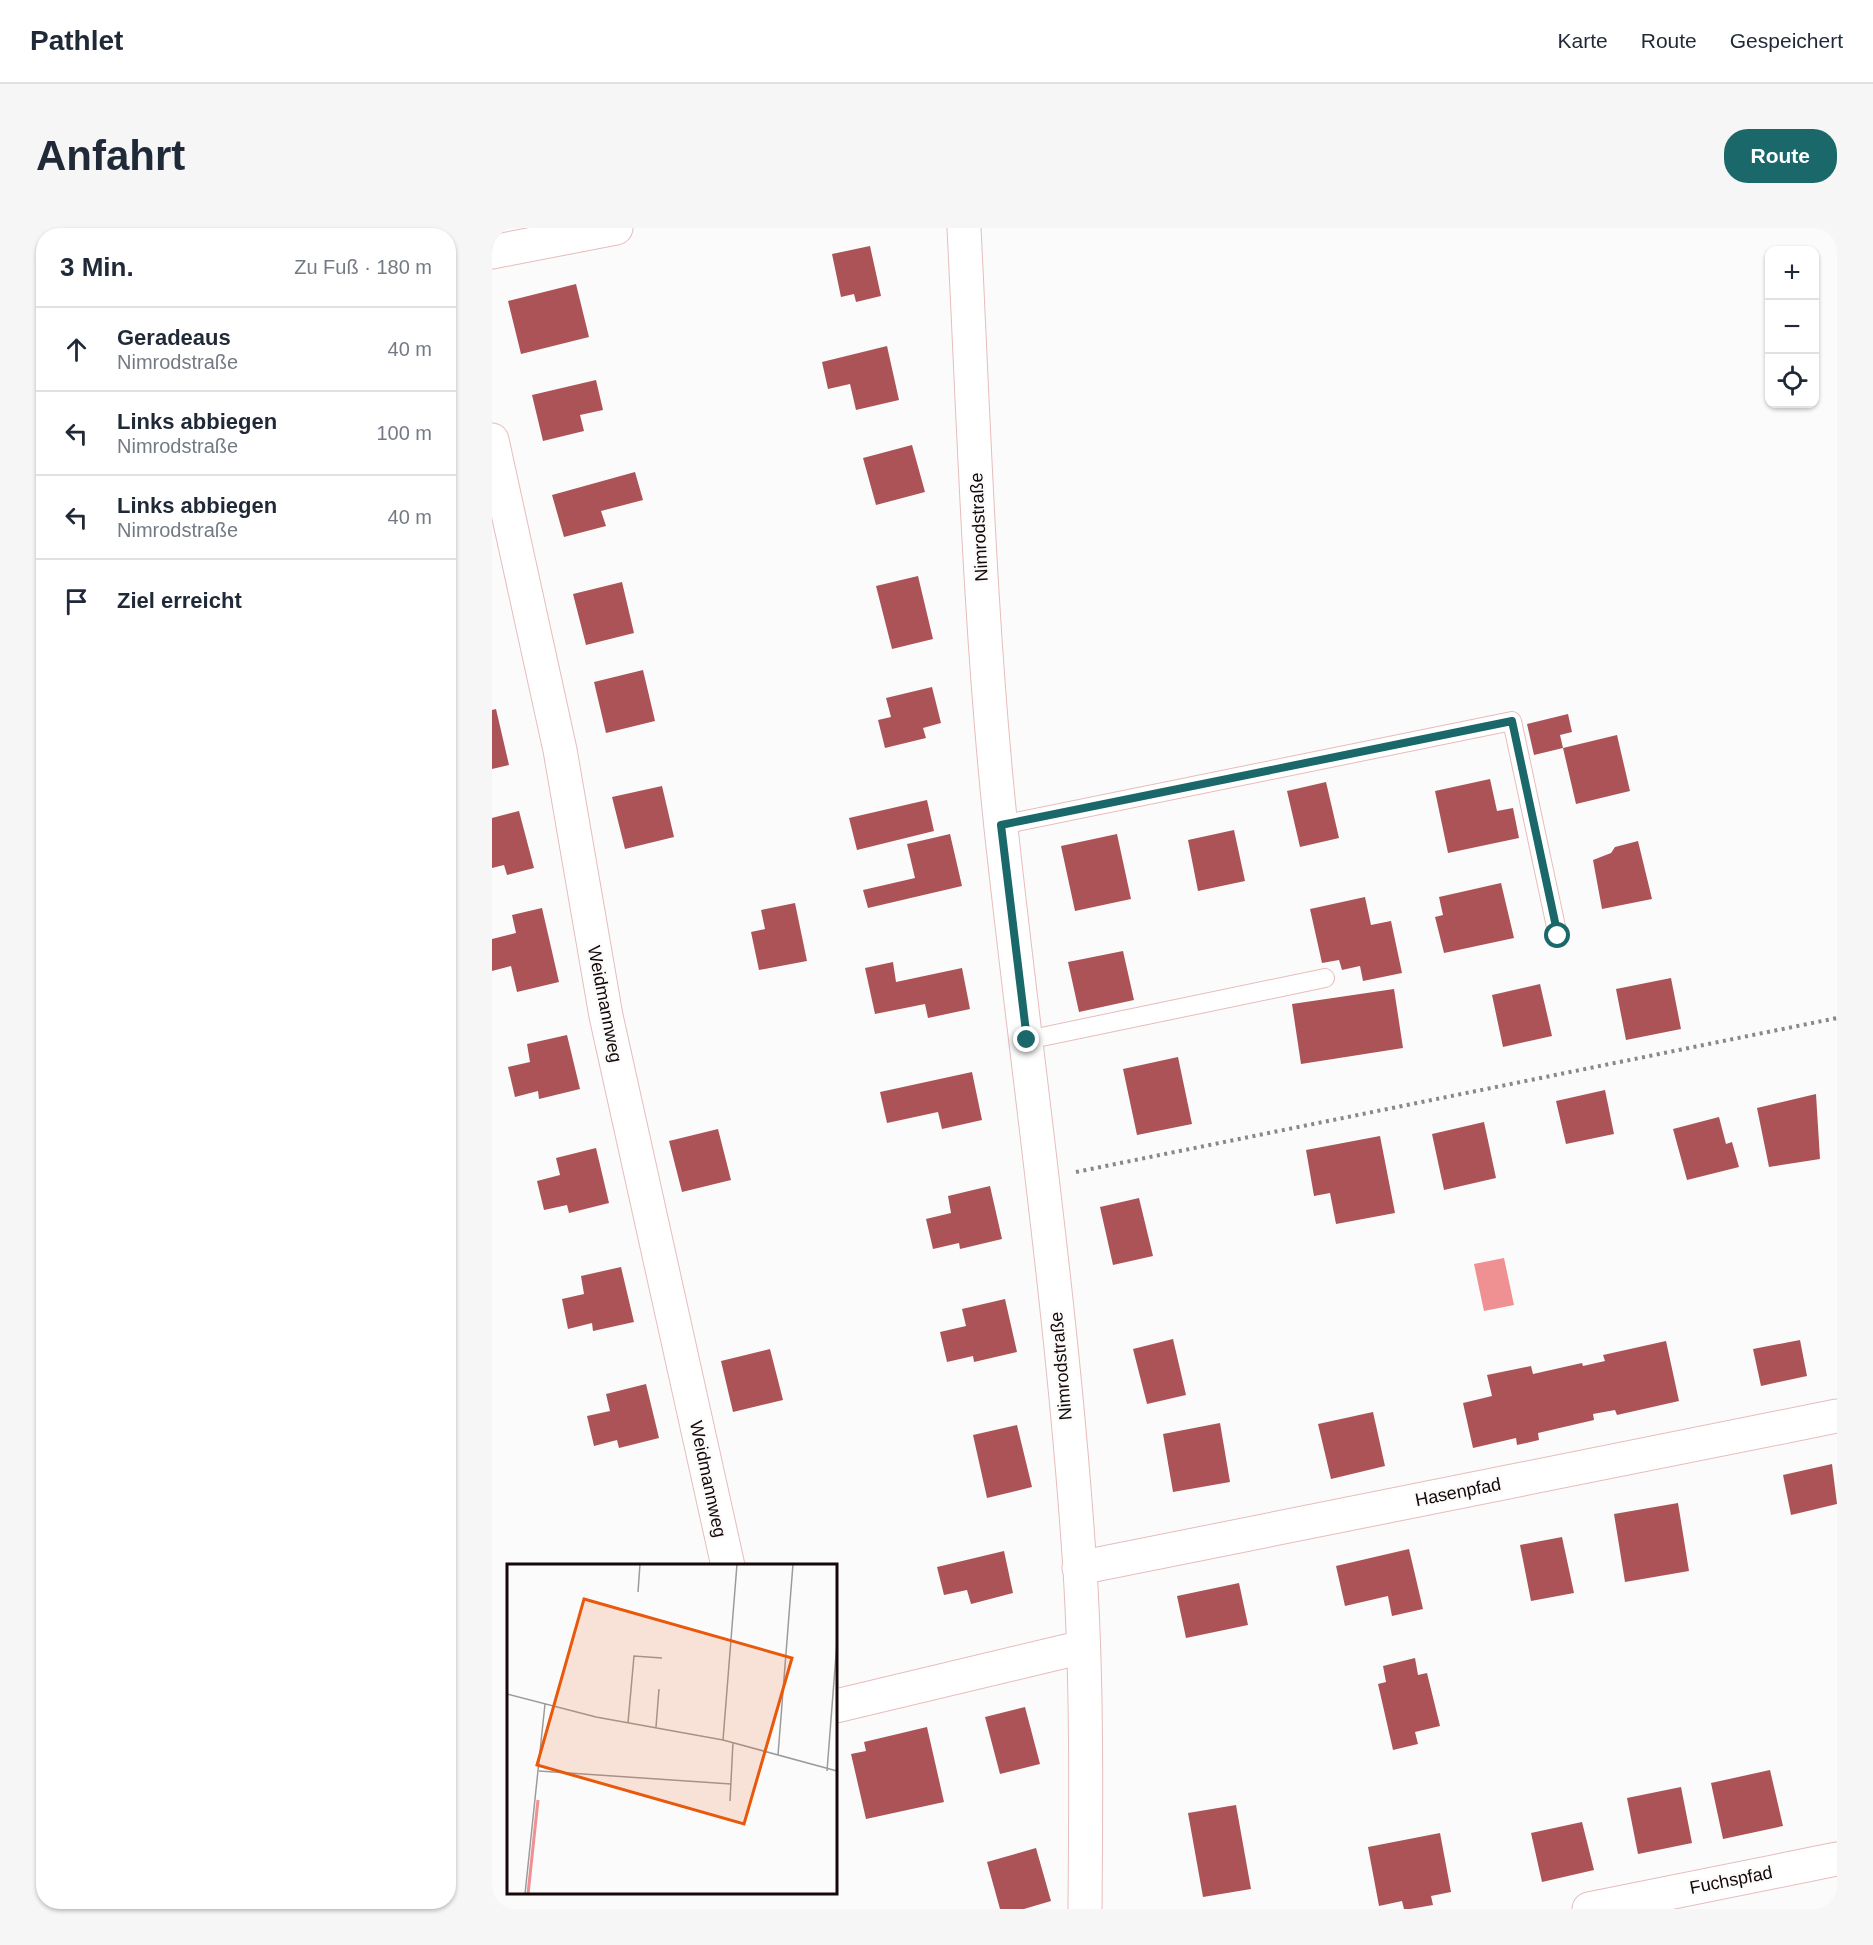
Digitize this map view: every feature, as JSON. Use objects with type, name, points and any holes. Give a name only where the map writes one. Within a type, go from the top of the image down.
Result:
[{"type":"street","points":[[492,252],[616,228]]},
{"type":"street","name":"Nimrodstraße","points":[[964,228],[980,570],[1001,825],[1044,1178],[1079,1568],[1083,1647],[1085,1909]]},
{"type":"street","name":"Weidmannweg","points":[[492,440],[560,750],[606,1016],[728,1564]]},
{"type":"street","name":"Hasenpfad","points":[[1079,1568],[1837,1416]]},
{"type":"street","points":[[837,1706],[1083,1647]]},
{"type":"street","name":"Fuchspfad","points":[[1589,1909],[1837,1859]]},
{"type":"lane","points":[[1001,825],[1512,721],[1558,936]]},
{"type":"lane","points":[[1027,1040],[1325,978]]},
{"type":"path","points":[[1044,1178],[1837,1018]]},
{"type":"shaded area","points":[[1504,1258],[1514,1305],[1484,1311],[1474,1264]]},
{"type":"building","points":[[870,246],[881,296],[856,302],[854,294],[841,297],[832,254]]},
{"type":"building","points":[[576,284],[589,337],[521,354],[508,301]]},
{"type":"building","points":[[887,346],[899,400],[856,410],[850,384],[828,389],[822,362]]},
{"type":"building","points":[[596,380],[603,410],[580,415],[584,431],[543,441],[532,395]]},
{"type":"building","points":[[912,445],[925,492],[876,505],[863,458]]},
{"type":"building","points":[[635,472],[643,500],[601,511],[606,526],[564,537],[552,495]]},
{"type":"building","points":[[918,576],[933,639],[892,649],[876,586]]},
{"type":"building","points":[[622,582],[634,633],[586,645],[573,594]]},
{"type":"building","points":[[643,670],[655,721],[606,733],[594,682]]},
{"type":"building","points":[[932,687],[941,723],[923,728],[926,738],[885,748],[878,720],[891,717],[886,698]]},
{"type":"building","points":[[496,709],[509,765],[492,769],[492,710]]},
{"type":"building","points":[[1568,714],[1572,732],[1560,735],[1563,748],[1534,755],[1527,724]]},
{"type":"building","points":[[1617,735],[1630,791],[1576,804],[1563,748]]},
{"type":"building","points":[[1490,779],[1497,811],[1513,808],[1519,838],[1448,853],[1435,791]]},
{"type":"building","points":[[1326,782],[1339,838],[1300,847],[1287,791]]},
{"type":"building","points":[[662,786],[674,837],[625,849],[612,797]]},
{"type":"building","points":[[927,800],[934,831],[857,850],[849,818]]},
{"type":"building","points":[[519,811],[534,868],[507,875],[504,865],[492,868],[492,818]]},
{"type":"building","points":[[1234,830],[1245,881],[1198,891],[1188,840]]},
{"type":"building","points":[[950,834],[962,886],[868,908],[863,890],[915,878],[907,844]]},
{"type":"building","points":[[1117,834],[1131,899],[1075,911],[1061,846]]},
{"type":"building","points":[[1638,841],[1652,899],[1602,909],[1593,860],[1611,853],[1615,847]]},
{"type":"building","points":[[1501,883],[1514,938],[1444,953],[1435,917],[1443,915],[1439,897]]},
{"type":"building","points":[[1365,897],[1371,925],[1391,921],[1402,973],[1363,981],[1360,966],[1342,970],[1339,960],[1322,963],[1310,909]]},
{"type":"building","points":[[795,903],[807,961],[759,970],[751,932],[765,929],[761,910]]},
{"type":"building","points":[[542,908],[559,982],[517,992],[511,966],[492,971],[492,939],[516,933],[512,915]]},
{"type":"building","points":[[1123,951],[1134,1000],[1079,1012],[1068,962]]},
{"type":"building","points":[[893,962],[896,982],[962,968],[970,1009],[928,1018],[925,1004],[875,1014],[865,968]]},
{"type":"building","points":[[1671,978],[1681,1029],[1626,1040],[1616,989]]},
{"type":"building","points":[[1540,984],[1552,1036],[1503,1047],[1492,995]]},
{"type":"building","points":[[1394,989],[1403,1048],[1301,1064],[1292,1004]]},
{"type":"building","points":[[567,1035],[580,1089],[539,1099],[538,1091],[515,1097],[508,1067],[530,1062],[527,1044]]},
{"type":"building","points":[[1178,1057],[1192,1124],[1137,1135],[1123,1069]]},
{"type":"building","points":[[972,1072],[982,1120],[942,1129],[938,1112],[887,1123],[880,1092]]},
{"type":"building","points":[[1605,1090],[1614,1134],[1566,1144],[1556,1101]]},
{"type":"building","points":[[1816,1094],[1820,1159],[1769,1167],[1757,1108]]},
{"type":"building","points":[[1719,1117],[1726,1144],[1732,1142],[1739,1167],[1687,1180],[1673,1129]]},
{"type":"building","points":[[1484,1122],[1496,1178],[1444,1190],[1432,1134]]},
{"type":"building","points":[[718,1129],[731,1180],[682,1192],[669,1141]]},
{"type":"building","points":[[1380,1136],[1395,1213],[1336,1224],[1330,1193],[1314,1196],[1306,1150]]},
{"type":"building","points":[[596,1148],[609,1203],[569,1213],[567,1205],[544,1210],[537,1181],[560,1175],[556,1158]]},
{"type":"building","points":[[990,1186],[1002,1239],[960,1249],[959,1243],[933,1249],[926,1219],[951,1213],[948,1196]]},
{"type":"building","points":[[1139,1198],[1153,1256],[1113,1265],[1100,1207]]},
{"type":"building","points":[[621,1267],[634,1322],[593,1331],[592,1323],[568,1329],[562,1299],[584,1294],[581,1276]]},
{"type":"building","points":[[1005,1299],[1017,1352],[974,1362],[973,1356],[947,1362],[940,1332],[966,1326],[962,1309]]},
{"type":"building","points":[[1173,1339],[1186,1395],[1147,1404],[1133,1349]]},
{"type":"building","points":[[1800,1340],[1807,1376],[1761,1386],[1753,1349]]},
{"type":"building","points":[[1666,1341],[1679,1401],[1617,1415],[1615,1410],[1593,1414],[1594,1420],[1538,1433],[1539,1440],[1517,1445],[1516,1438],[1473,1448],[1463,1403],[1492,1396],[1487,1375],[1531,1366],[1533,1374],[1582,1363],[1583,1366],[1605,1361],[1603,1355]]},
{"type":"building","points":[[770,1349],[783,1400],[733,1412],[721,1361]]},
{"type":"building","points":[[646,1384],[659,1438],[619,1448],[617,1440],[594,1446],[587,1416],[610,1411],[606,1394]]},
{"type":"building","points":[[1373,1412],[1385,1466],[1331,1479],[1318,1424]]},
{"type":"building","points":[[1220,1423],[1230,1482],[1173,1492],[1163,1434]]},
{"type":"building","points":[[1017,1425],[1032,1487],[987,1498],[973,1435]]},
{"type":"building","points":[[1832,1464],[1837,1504],[1791,1515],[1783,1475]]},
{"type":"building","points":[[1678,1503],[1689,1571],[1625,1582],[1614,1514]]},
{"type":"building","points":[[1562,1537],[1574,1593],[1531,1601],[1520,1545]]},
{"type":"building","points":[[1409,1549],[1423,1609],[1392,1616],[1388,1596],[1345,1606],[1336,1566]]},
{"type":"building","points":[[1004,1551],[1013,1593],[971,1604],[967,1590],[944,1595],[937,1567]]},
{"type":"building","points":[[1239,1583],[1248,1625],[1186,1638],[1177,1596]]},
{"type":"building","points":[[1415,1658],[1418,1675],[1427,1673],[1440,1726],[1415,1732],[1418,1744],[1393,1750],[1378,1684],[1386,1682],[1383,1666]]},
{"type":"building","points":[[1025,1707],[1040,1764],[1000,1774],[985,1717]]},
{"type":"building","points":[[927,1727],[944,1802],[866,1819],[851,1754],[866,1751],[864,1742]]},
{"type":"building","points":[[1770,1770],[1783,1826],[1723,1839],[1711,1783]]},
{"type":"building","points":[[1681,1787],[1692,1843],[1638,1854],[1627,1798]]},
{"type":"building","points":[[1236,1805],[1251,1889],[1203,1897],[1188,1813]]},
{"type":"building","points":[[1582,1822],[1594,1870],[1542,1882],[1531,1833]]},
{"type":"building","points":[[1440,1833],[1451,1892],[1431,1896],[1433,1905],[1404,1909],[1402,1901],[1379,1906],[1368,1847]]},
{"type":"building","points":[[1036,1848],[1051,1901],[1024,1909],[1000,1909],[987,1862]]},
{"type":"route","points":[[1027,1040],[1001,825],[1512,721],[1558,936]]}]
